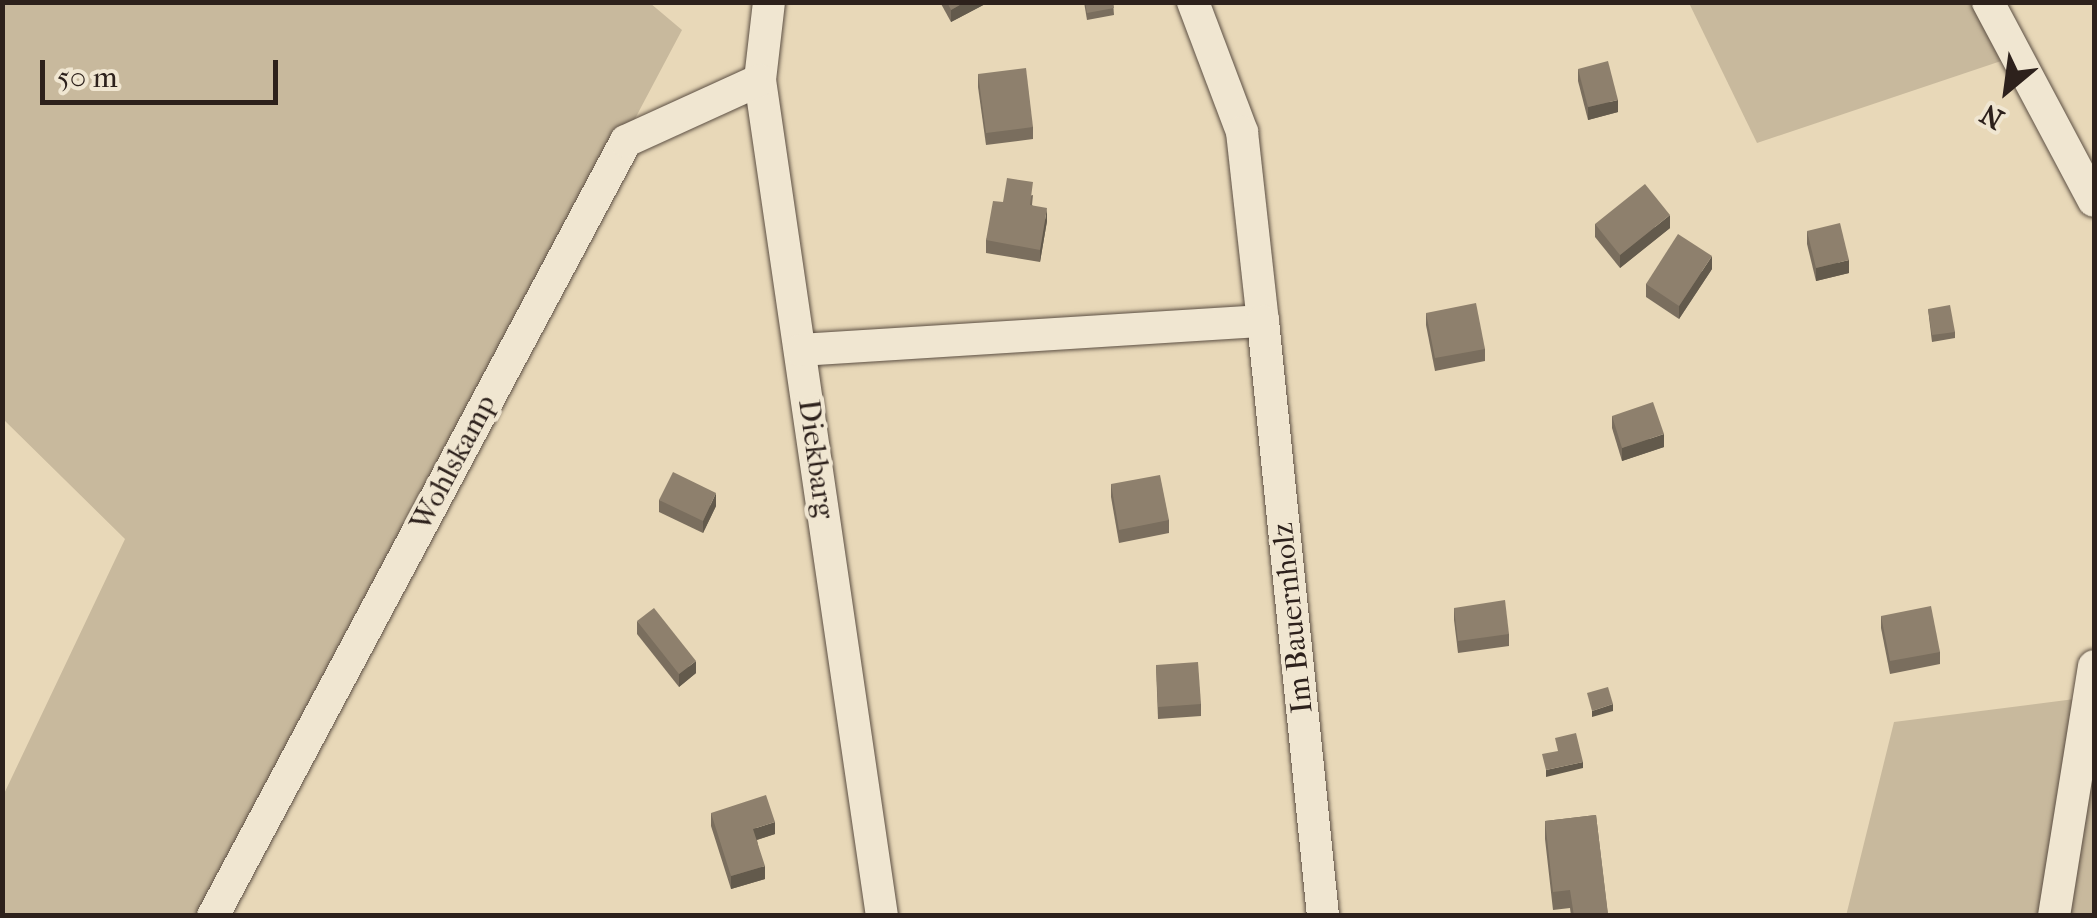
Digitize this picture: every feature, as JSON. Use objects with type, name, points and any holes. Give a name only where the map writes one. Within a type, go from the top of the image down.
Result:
[{"type":"street","name":"Diekbarg","points":[[770,2],[760,80],[882,916]]},
{"type":"street","name":"Im Bauernholz","points":[[1192,2],[1242,132],[1324,916]]},
{"type":"street","points":[[1988,2],[2094,201]]},
{"type":"street","name":"Wohlskamp","points":[[213,916],[626,141],[760,80]]},
{"type":"street","points":[[800,350],[1263,321]]},
{"type":"street","points":[[2054,916],[2094,666]]},
{"type":"shaded area","points":[[3,3],[650,3],[682,30],[213,915],[3,915],[2,798],[125,539],[3,419]]},
{"type":"shaded area","points":[[1689,3],[1988,3],[2016,56],[1757,143]]},
{"type":"shaded area","points":[[2094,666],[2094,915],[1846,916],[1894,722],[2090,697]]},
{"type":"building","points":[[947,2],[965,2],[951,10]]},
{"type":"building","points":[[1085,2],[1113,2],[1114,8],[1087,13]]},
{"type":"building","points":[[1608,61],[1618,100],[1588,107],[1578,69]]},
{"type":"building","points":[[1026,68],[1033,127],[986,133],[978,74]]},
{"type":"building","points":[[1007,178],[1033,182],[1030,205],[1047,208],[1040,250],[986,240],[993,201],[1003,202]]},
{"type":"building","points":[[1645,184],[1670,215],[1620,255],[1595,224]]},
{"type":"building","points":[[1840,223],[1849,260],[1816,268],[1807,231]]},
{"type":"building","points":[[1678,234],[1712,256],[1679,306],[1646,284]]},
{"type":"building","points":[[1476,303],[1485,349],[1435,358],[1426,313]]},
{"type":"building","points":[[1950,305],[1955,332],[1932,335],[1928,309]]},
{"type":"building","points":[[1653,402],[1664,434],[1622,448],[1612,416]]},
{"type":"building","points":[[673,472],[716,493],[703,521],[659,500]]},
{"type":"building","points":[[1160,475],[1169,520],[1119,530],[1111,484]]},
{"type":"building","points":[[1505,600],[1509,634],[1458,641],[1454,608]]},
{"type":"building","points":[[1931,606],[1940,652],[1890,661],[1881,616]]},
{"type":"building","points":[[654,608],[696,661],[679,674],[637,621]]},
{"type":"building","points":[[1198,662],[1201,704],[1158,707],[1156,665]]},
{"type":"building","points":[[1608,687],[1613,704],[1592,711],[1587,693]]},
{"type":"building","points":[[1576,733],[1583,762],[1546,770],[1542,754],[1558,751],[1555,738]]},
{"type":"building","points":[[766,795],[775,822],[753,829],[765,866],[731,876],[711,813]]},
{"type":"building","points":[[1596,815],[1608,914],[1574,916],[1570,890],[1553,892],[1545,821]]}]
